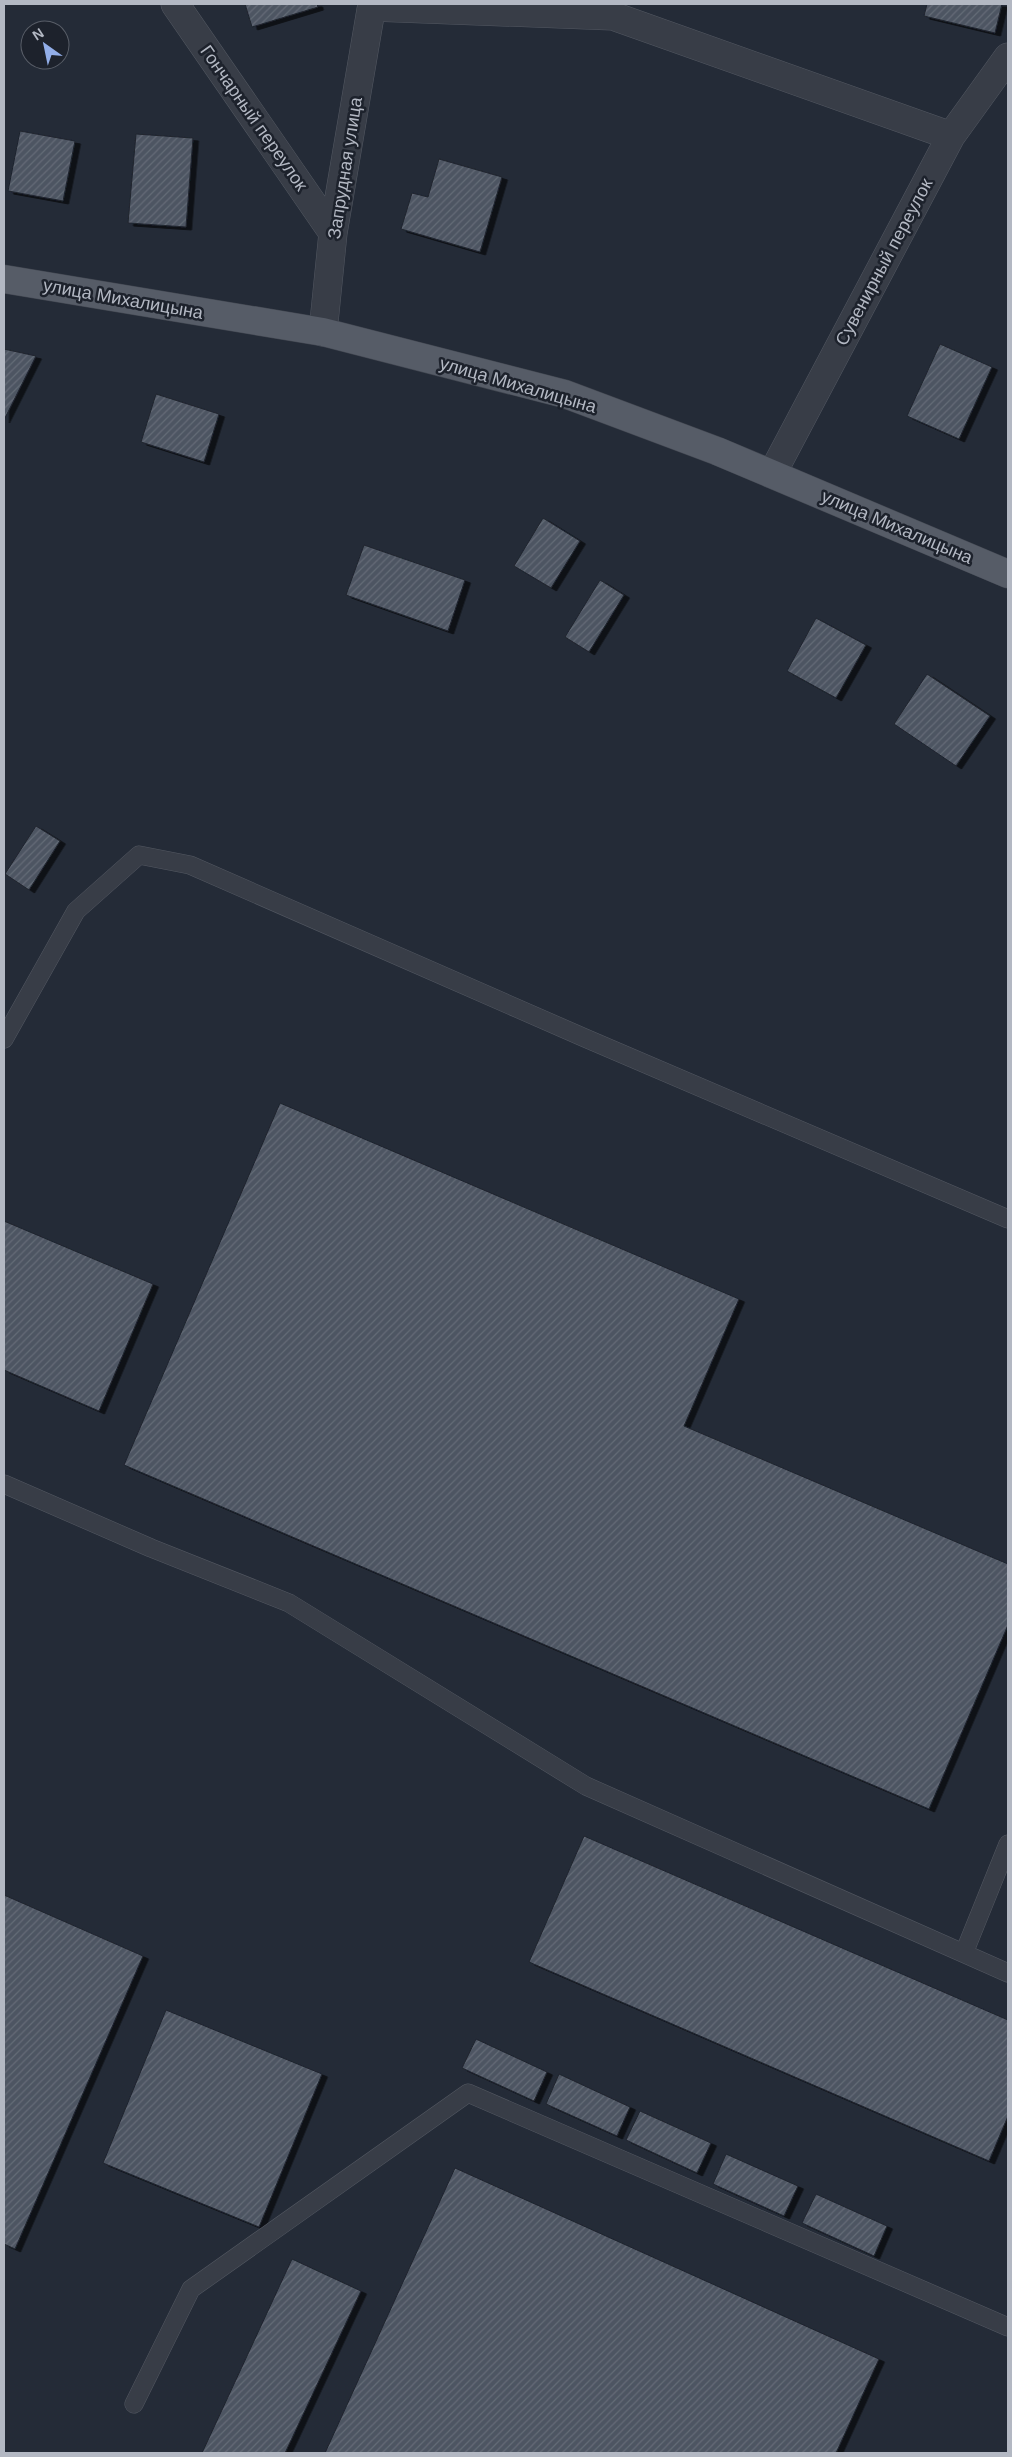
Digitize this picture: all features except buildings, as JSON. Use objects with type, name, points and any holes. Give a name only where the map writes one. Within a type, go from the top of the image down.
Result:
[{"type":"main road","name":"улица Михалицына","points":[[4,279],[323,332],[565,394],[717,451],[1008,574]]},
{"type":"street","name":"Гончарный переулок","points":[[175,4],[333,233]]},
{"type":"street","name":"Запрудная улица","points":[[323,332],[333,233],[372,5]]},
{"type":"street","points":[[372,5],[613,16],[951,136]]},
{"type":"street","name":"Сувенирный переулок","points":[[772,474],[951,136],[1008,57]]},
{"type":"lane","points":[[4,1039],[76,910],[139,855],[190,865],[585,1038],[1008,1219]]},
{"type":"lane","points":[[4,1484],[151,1548],[289,1603],[586,1786],[1008,1973]]},
{"type":"lane","points":[[964,1953],[1008,1844]]},
{"type":"lane","points":[[134,2404],[191,2289],[468,2093],[1008,2328]]}]
